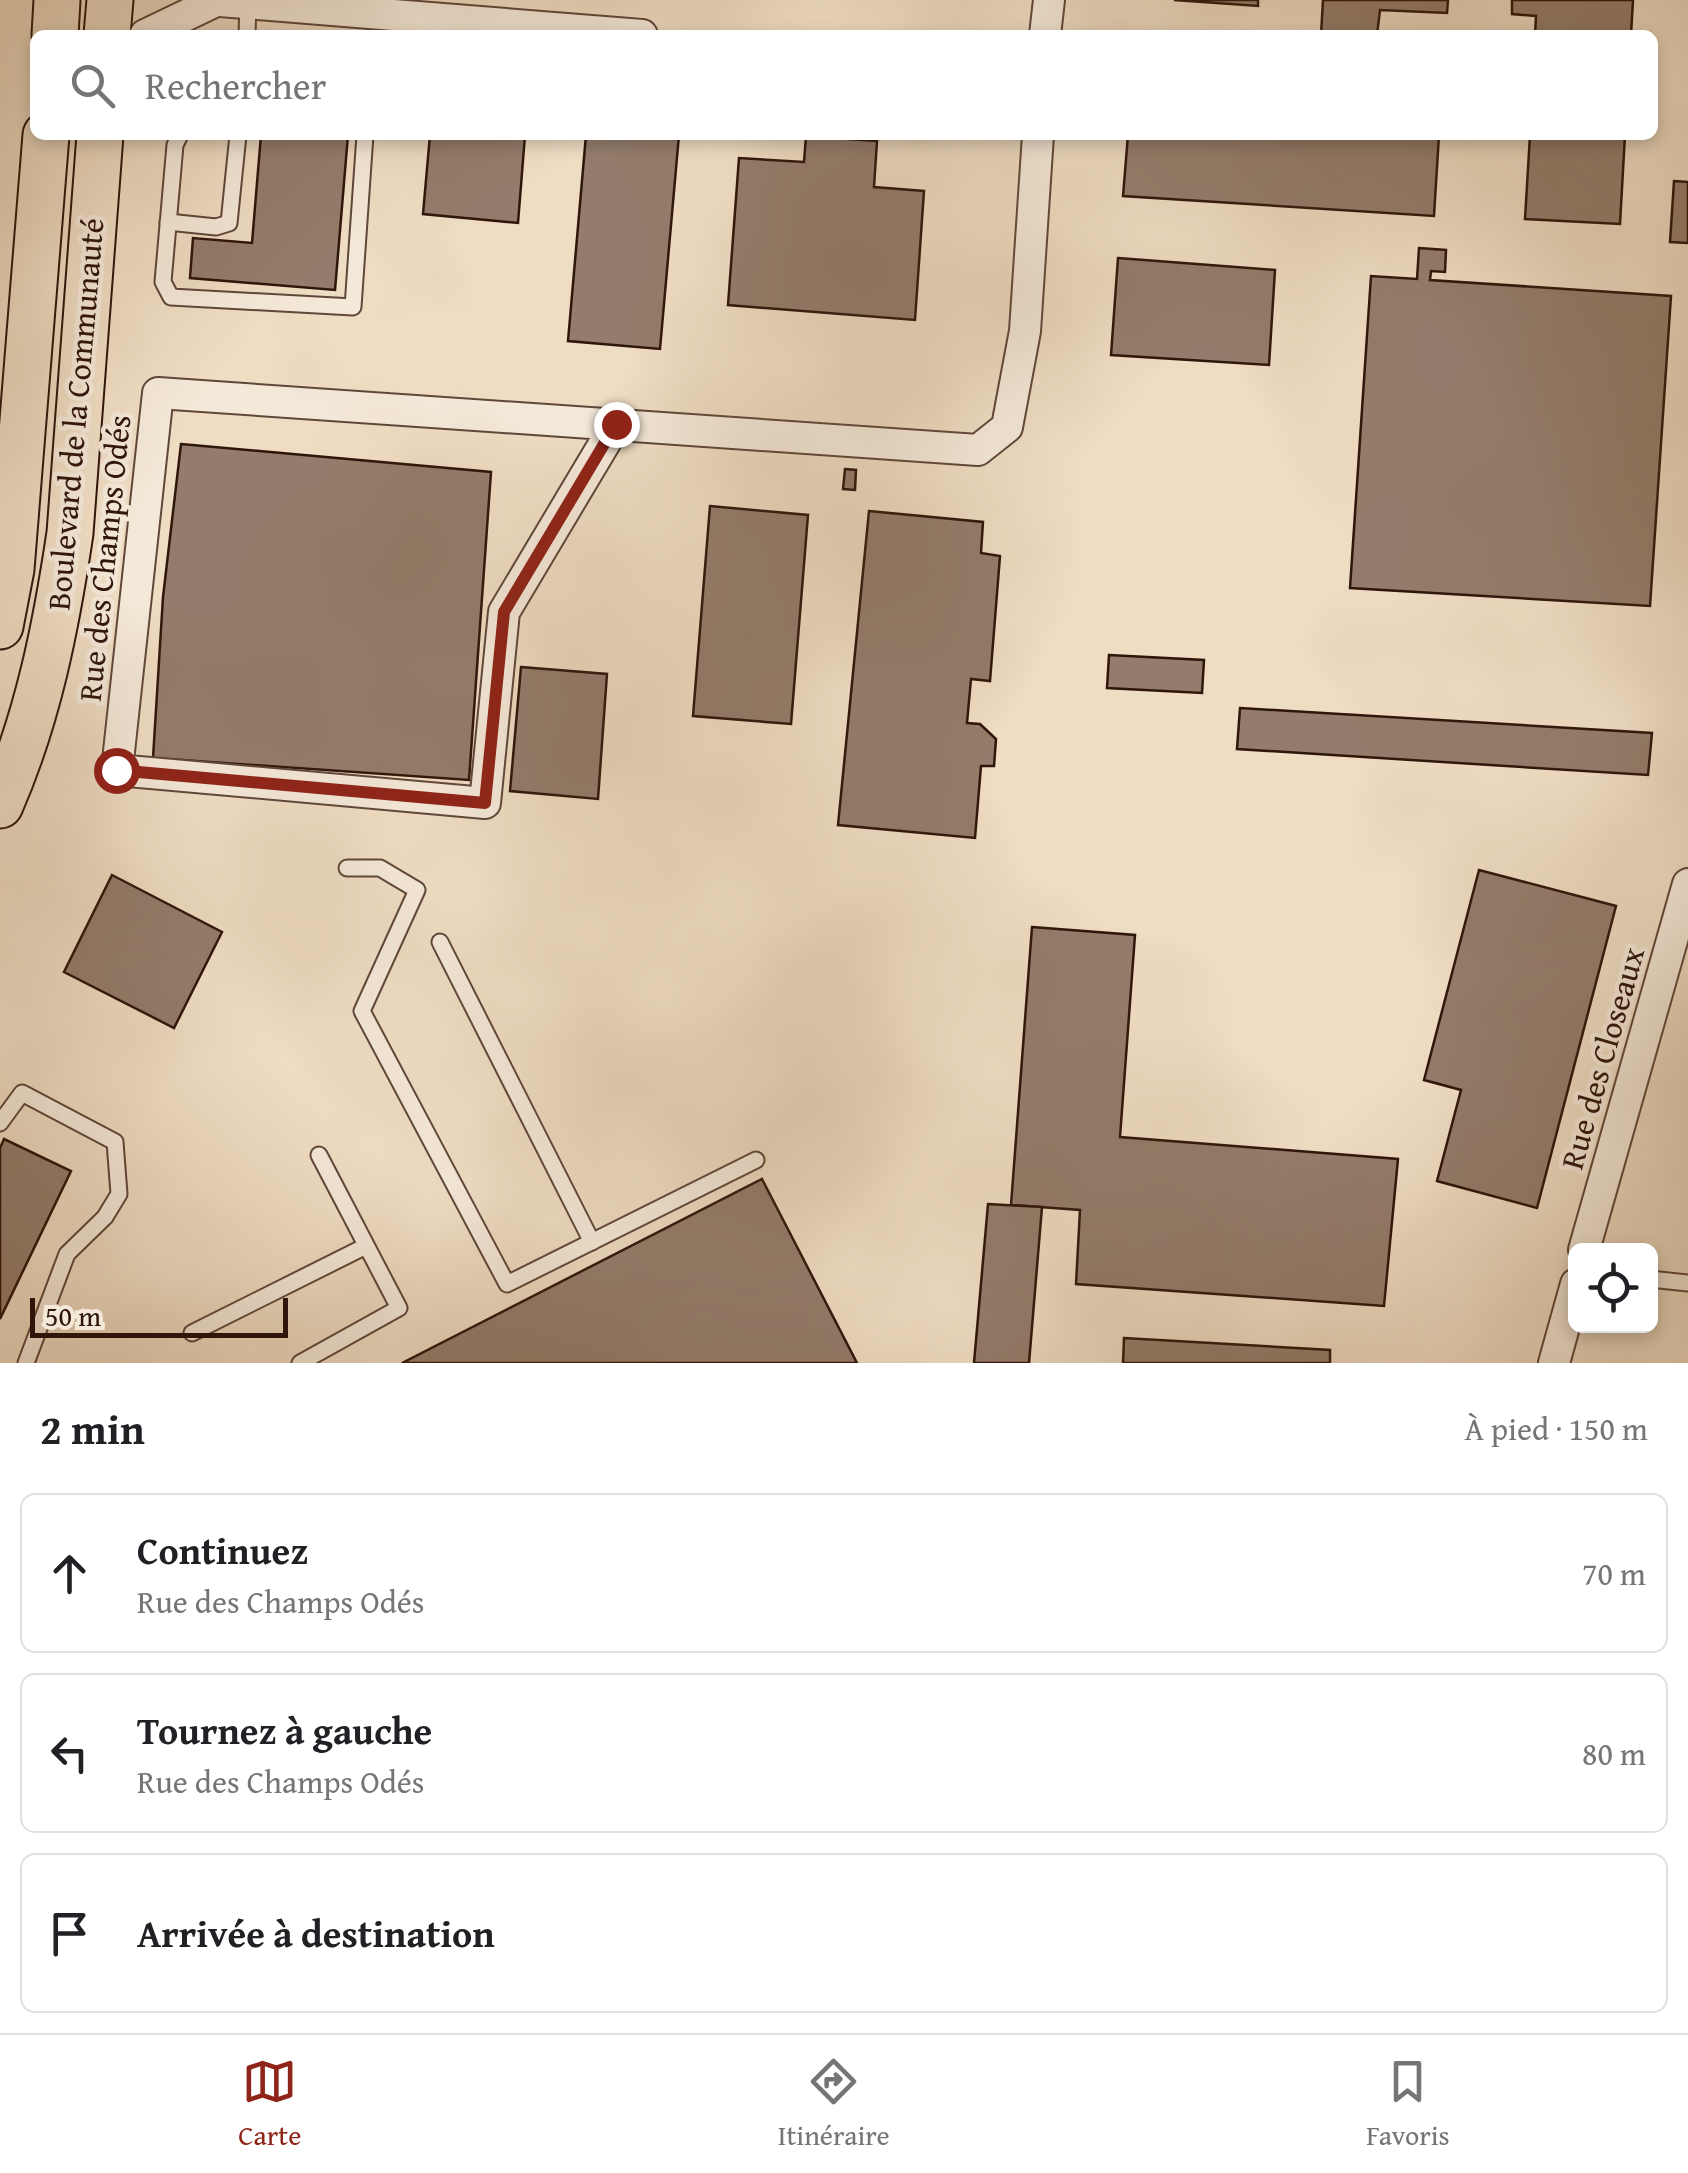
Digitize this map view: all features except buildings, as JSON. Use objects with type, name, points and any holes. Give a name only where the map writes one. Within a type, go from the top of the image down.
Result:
[{"type":"main road","points":[[107,30],[110,0]]},
{"type":"main road","name":"Boulevard de la Communauté","points":[[0,626],[11,569],[46,140]]},
{"type":"main road","name":"Boulevard de la Communauté","points":[[0,805],[32,726],[70,533],[100,140]]},
{"type":"street","points":[[1045,30],[1048,0]]},
{"type":"street","points":[[156,30],[229,1],[581,30]]},
{"type":"street","name":"Rue des Champs Odés","points":[[616,424],[504,612],[485,803],[116,770],[158,393],[616,424],[978,450],[1006,427],[1025,331],[1038,140]]},
{"type":"street","name":"Rue des Closeaux","points":[[1586,1243],[1688,884]]},
{"type":"street","points":[[1554,1363],[1568,1313]]},
{"type":"lane","points":[[229,1],[244,30]]},
{"type":"lane","points":[[177,140],[163,282],[171,296],[353,307],[365,140]]},
{"type":"lane","points":[[168,222],[216,226],[229,223],[237,140]]},
{"type":"lane","points":[[348,868],[380,868],[417,890],[362,1011],[507,1284],[756,1160]]},
{"type":"lane","points":[[440,942],[592,1242]]},
{"type":"lane","points":[[0,1122],[22,1093],[116,1142],[118,1194],[105,1217],[67,1254],[26,1363]]},
{"type":"lane","points":[[300,1363],[398,1308],[319,1155]]},
{"type":"lane","points":[[192,1333],[366,1246]]},
{"type":"lane","points":[[1658,1280],[1688,1283]]},
{"type":"route","points":[[116,770],[485,803],[504,612],[616,424]]}]
